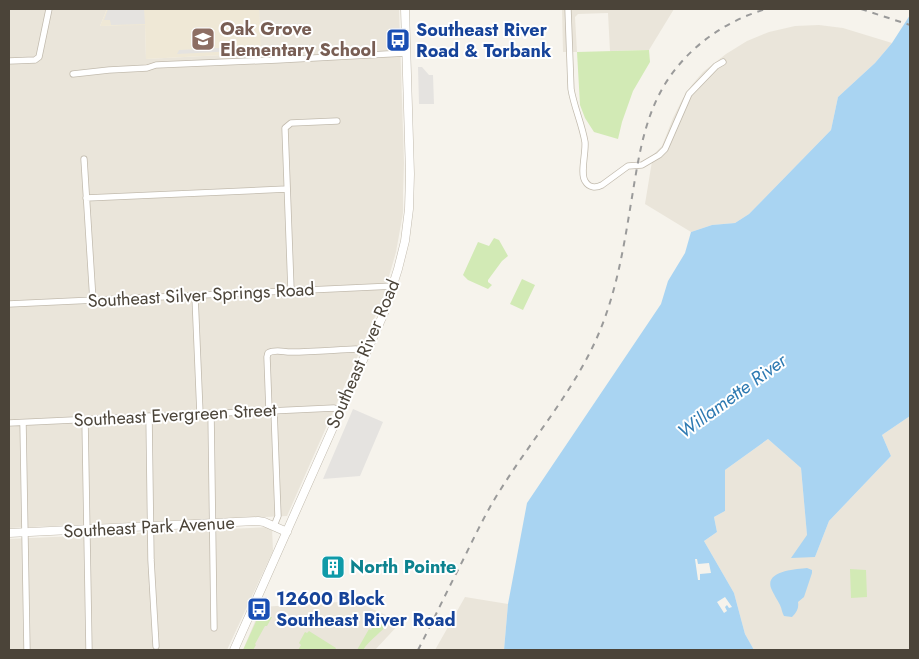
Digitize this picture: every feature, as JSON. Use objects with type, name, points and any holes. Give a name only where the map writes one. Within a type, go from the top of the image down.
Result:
[{"type":"street","points":[[9,61],[35,60],[39,57],[49,9]]},
{"type":"street","name":"Southeast River Road","points":[[234,650],[384,313],[394,286],[406,236],[410,196],[405,9]]},
{"type":"street","points":[[568,9],[572,98],[585,142],[583,177],[591,187],[602,185],[628,166],[642,165],[659,155],[665,149],[690,94],[716,66],[723,62]]},
{"type":"street","points":[[73,74],[147,68],[156,65],[406,53]]},
{"type":"street","points":[[291,290],[285,128],[291,124],[337,121]]},
{"type":"street","points":[[84,159],[93,301]]},
{"type":"street","points":[[86,198],[287,189]]},
{"type":"street","name":"Southeast Silver Springs Road","points":[[9,304],[394,286]]},
{"type":"street","points":[[194,296],[200,414]]},
{"type":"street","points":[[274,526],[278,516],[268,353],[271,351],[356,349],[366,353]]},
{"type":"street","name":"Southeast Evergreen Street","points":[[9,424],[271,410],[334,408],[340,410]]},
{"type":"street","points":[[211,413],[214,628]]},
{"type":"street","points":[[149,416],[150,527],[156,646]]},
{"type":"street","points":[[85,420],[89,650]]},
{"type":"street","points":[[23,423],[27,650]]},
{"type":"street","name":"Southeast Park Avenue","points":[[9,533],[258,521],[287,532]]},
{"type":"shaded area","points":[[9,9],[107,9],[100,26],[145,24],[146,59],[260,53],[259,9],[399,9],[404,163],[403,213],[396,252],[382,301],[287,516],[9,528]]},
{"type":"shaded area","name":"Oak Grove Elementary School","points":[[107,9],[259,9],[261,53],[146,59],[145,25],[100,26]]},
{"type":"shaded area","points":[[108,9],[144,9],[145,24],[111,25],[110,20],[104,20]]},
{"type":"shaded area","points":[[562,9],[674,9],[649,50],[610,51],[608,13],[578,14],[575,17],[577,52],[563,52]]},
{"type":"shaded area","points":[[819,25],[843,28],[892,43],[875,63],[838,97],[831,130],[749,214],[735,223],[712,225],[691,232],[645,204],[653,155],[662,146],[682,100],[703,72],[747,41],[769,32],[795,26]]},
{"type":"shaded area","points":[[238,47],[235,51],[177,54],[179,50]]},
{"type":"shaded area","points":[[418,67],[422,67],[429,75],[433,75],[434,104],[419,104]]},
{"type":"shaded area","points":[[353,409],[383,422],[360,476],[323,479]]},
{"type":"shaded area","points":[[910,416],[910,650],[754,650],[745,634],[734,593],[704,541],[717,532],[714,517],[725,511],[725,470],[768,439],[801,468],[807,535],[815,557],[829,521],[891,456],[882,435]]},
{"type":"shaded area","points":[[272,527],[273,551],[227,650],[9,650],[9,539]]},
{"type":"shaded area","points":[[465,597],[508,604],[504,650],[435,650]]},
{"type":"shaded area","points":[[355,601],[401,622],[375,650],[243,650],[261,607]]},
{"type":"green space","points":[[649,50],[650,62],[633,91],[618,139],[594,132],[585,118],[580,105],[577,52]]},
{"type":"green space","points":[[494,238],[499,240],[508,256],[488,280],[492,285],[488,289],[468,280],[463,275],[478,242],[489,246]]},
{"type":"green space","points":[[522,279],[535,285],[523,310],[510,304]]},
{"type":"green space","points":[[850,569],[866,570],[867,597],[851,598]]},
{"type":"green space","points":[[258,617],[272,617],[267,626],[265,626],[253,650],[243,650]]},
{"type":"green space","points":[[378,618],[390,622],[363,650],[357,650],[369,629],[371,630]]},
{"type":"green space","points":[[309,631],[336,648],[335,650],[298,650],[301,645],[299,643],[305,632]]},
{"type":"water","name":"Willamette River","points":[[910,15],[910,416],[882,435],[891,456],[829,521],[815,557],[791,558],[807,535],[801,468],[768,439],[725,470],[725,511],[714,517],[717,532],[704,541],[734,593],[745,634],[754,650],[504,650],[508,604],[527,503],[661,304],[668,281],[685,253],[691,232],[712,225],[735,223],[749,214],[831,130],[838,97],[875,63],[892,43]]},
{"type":"water","points":[[807,568],[812,570],[812,573],[804,597],[798,602],[797,610],[792,617],[784,616],[770,582],[777,574]]},
{"type":"pier","points":[[695,559],[697,559],[698,564],[709,563],[711,573],[700,574],[700,580],[698,580]]},
{"type":"pier","points":[[725,597],[732,607],[729,608],[727,605],[725,607],[727,611],[724,613],[717,602]]},
{"type":"railway","points":[[418,650],[489,509],[580,371],[601,328],[607,313],[619,267],[642,142],[651,112],[665,84],[685,58],[709,37],[736,21],[766,9]]},
{"type":"railway","points":[[861,9],[910,25]]},
{"type":"place","name":"Oak Grove Elementary School","points":[[203,39]]},
{"type":"place","name":"Southeast River Road & Torbank","points":[[398,40]]},
{"type":"place","name":"North Pointe","points":[[333,567]]},
{"type":"place","name":"12600 Block Southeast River Road","points":[[259,609]]}]
